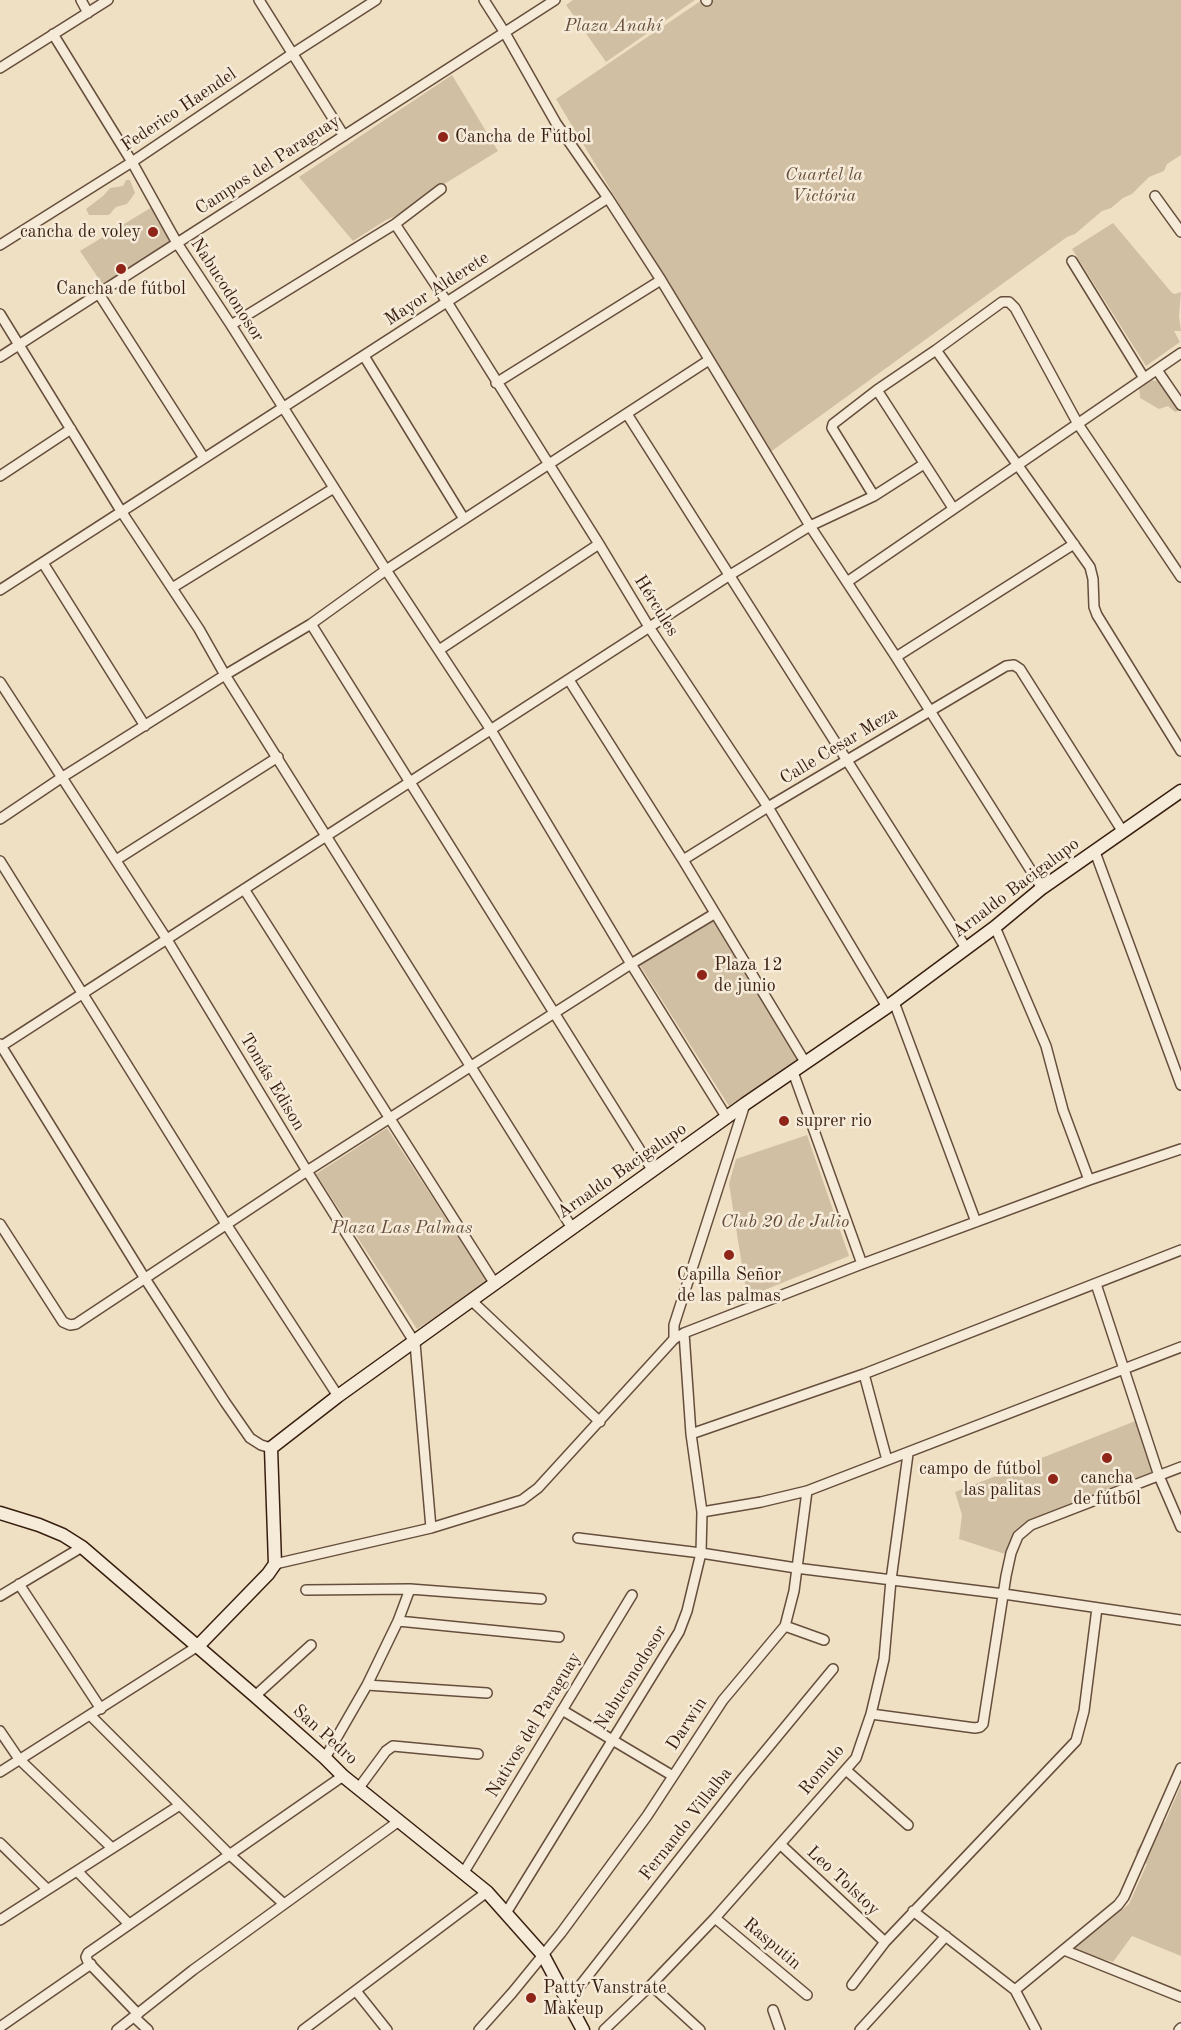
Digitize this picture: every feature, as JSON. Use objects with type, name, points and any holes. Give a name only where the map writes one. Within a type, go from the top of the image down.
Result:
[{"type":"street","points":[[81,0],[88,12]]},
{"type":"street","points":[[0,68],[108,0]]},
{"type":"street","points":[[259,0],[344,136]]},
{"type":"street","name":"Federico Haendel","points":[[0,245],[132,162],[376,0]]},
{"type":"street","points":[[484,0],[556,123],[661,280],[810,526],[1042,888]]},
{"type":"street","name":"Campos del Paraguay","points":[[0,357],[555,0]]},
{"type":"street","name":"Nabucodonosor","points":[[53,34],[132,162],[177,243],[491,730],[631,964],[727,1118]]},
{"type":"street","points":[[231,325],[395,224],[441,189]]},
{"type":"street","points":[[1155,196],[1181,232]]},
{"type":"street","name":"Mayor Alderete","points":[[0,590],[608,198]]},
{"type":"street","name":"Hércules","points":[[395,224],[447,302],[649,627],[768,807],[890,1004],[976,1222]]},
{"type":"street","points":[[1072,261],[1144,378]]},
{"type":"street","points":[[496,383],[661,280]]},
{"type":"street","points":[[99,294],[204,458]]},
{"type":"street","points":[[874,496],[832,425],[877,390],[1002,302],[1009,302],[1015,308],[1078,424],[1181,577]]},
{"type":"street","points":[[0,314],[572,1228]]},
{"type":"street","points":[[936,350],[1090,567],[1094,579],[1094,607],[1097,615],[1181,751]]},
{"type":"street","points":[[847,582],[1181,354]]},
{"type":"street","points":[[364,356],[464,519]]},
{"type":"street","points":[[0,819],[61,778],[310,624],[386,570],[709,360]]},
{"type":"street","points":[[1157,370],[1181,405]]},
{"type":"street","points":[[877,390],[953,508]]},
{"type":"street","points":[[627,414],[966,948]]},
{"type":"street","points":[[0,476],[71,429]]},
{"type":"street","points":[[0,1772],[198,1646],[275,1564],[271,1448],[261,1446],[250,1438],[144,1277],[0,1046],[730,575],[810,526],[874,496],[924,464]]},
{"type":"street","points":[[172,588],[334,489]]},
{"type":"street","points":[[439,650],[599,544]]},
{"type":"street","points":[[896,657],[1074,544]]},
{"type":"street","points":[[43,562],[145,726]]},
{"type":"street","points":[[310,624],[652,1171]]},
{"type":"street","name":"Calle Cesar Meza","points":[[683,860],[1005,666],[1014,665],[1020,669],[1123,832]]},
{"type":"street","points":[[569,680],[683,860],[806,1062]]},
{"type":"street","name":"Tomás Edison","points":[[0,682],[166,938],[307,1171],[415,1343],[431,1528]]},
{"type":"street","points":[[0,702],[9,696]]},
{"type":"street","points":[[116,860],[278,757]]},
{"type":"street","name":"Arnaldo Bacigalupo","points":[[271,1448],[338,1396],[415,1343],[745,1104],[890,1004],[995,927],[1042,888],[1181,791]]},
{"type":"street","points":[[1095,852],[1181,1085]]},
{"type":"street","points":[[0,861],[226,1224],[338,1396]]},
{"type":"street","points":[[244,889],[495,1284]]},
{"type":"street","points":[[0,1224],[63,1322],[70,1325],[76,1324],[307,1171],[631,964],[714,914]]},
{"type":"street","points":[[995,927],[1053,1065],[1063,1110],[1089,1180]]},
{"type":"street","points":[[793,1072],[862,1264]]},
{"type":"street","points":[[674,1340],[674,1325],[745,1104]]},
{"type":"street","points":[[275,1564],[431,1528],[522,1500],[538,1488],[674,1340],[684,1333],[862,1264],[1089,1180],[1181,1149]]},
{"type":"street","points":[[691,1434],[864,1374],[1181,1250]]},
{"type":"street","points":[[1096,1284],[1126,1369],[1159,1476],[1181,1527]]},
{"type":"street","points":[[472,1301],[600,1422]]},
{"type":"street","name":"Nabuconodosor","points":[[506,1913],[679,1632],[693,1590],[701,1553],[702,1512],[691,1434],[684,1333]]},
{"type":"street","points":[[702,1512],[807,1491],[1181,1347]]},
{"type":"street","points":[[864,1374],[888,1460]]},
{"type":"street","name":"Romulo","points":[[604,2030],[715,1918],[846,1770],[858,1753],[871,1714],[884,1659],[891,1580],[908,1454]]},
{"type":"street","points":[[871,1714],[980,1727],[983,1724],[1011,1553],[1016,1538],[1031,1525],[1181,1467]]},
{"type":"street","name":"Darwin","points":[[479,2030],[543,1955],[647,1815],[723,1700],[785,1626],[794,1591],[807,1491]]},
{"type":"street","name":"San Pedro","points":[[0,1513],[47,1528],[82,1547],[198,1646],[358,1789],[487,1892],[543,1955],[583,2030]]},
{"type":"street","points":[[578,1538],[1004,1594],[1181,1620]]},
{"type":"street","points":[[0,1596],[82,1547]]},
{"type":"street","points":[[19,1584],[101,1709]]},
{"type":"street","points":[[325,1758],[367,1685],[398,1622],[410,1589]]},
{"type":"street","points":[[306,1590],[410,1589],[541,1599]]},
{"type":"street","name":"Nativos del Paraguay","points":[[464,1872],[632,1595]]},
{"type":"street","points":[[852,1985],[912,1911],[1078,1737],[1084,1712],[1097,1608]]},
{"type":"street","points":[[398,1622],[559,1637]]},
{"type":"street","points":[[785,1626],[824,1640]]},
{"type":"street","points":[[255,1696],[311,1645]]},
{"type":"street","name":"Fernando Villalba","points":[[568,2001],[743,1778],[833,1669]]},
{"type":"street","points":[[367,1685],[487,1693]]},
{"type":"street","points":[[562,1710],[673,1776]]},
{"type":"street","points":[[91,1716],[229,1854],[284,1904]]},
{"type":"street","points":[[0,1731],[19,1759],[112,1848]]},
{"type":"street","points":[[358,1789],[386,1751],[393,1746],[478,1754]]},
{"type":"street","points":[[846,1770],[908,1825]]},
{"type":"street","points":[[1015,1990],[1118,1905],[1124,1897],[1180,1774]]},
{"type":"street","points":[[148,2030],[91,1964],[86,1957],[88,1953],[343,1776]]},
{"type":"street","points":[[0,1920],[180,1805]]},
{"type":"street","points":[[117,2030],[193,1970],[399,1821]]},
{"type":"street","points":[[0,1843],[47,1889]]},
{"type":"street","name":"Leo Tolstoy","points":[[780,1844],[885,1942]]},
{"type":"street","points":[[77,1870],[129,1924]]},
{"type":"street","points":[[303,2030],[487,1892]]},
{"type":"street","points":[[912,1911],[1015,1990],[1036,2030]]},
{"type":"street","name":"Rasputin","points":[[715,1918],[807,1995]]},
{"type":"street","points":[[860,2030],[946,1936]]},
{"type":"street","points":[[1064,1950],[1181,1997]]},
{"type":"street","points":[[0,2027],[91,1964]]},
{"type":"street","points":[[651,1985],[700,2030]]},
{"type":"street","points":[[357,1990],[387,2030]]},
{"type":"street","points":[[773,2010],[780,2030]]},
{"type":"green space","name":"Plaza Anahí","points":[[573,0],[695,0],[606,62],[566,5]]},
{"type":"green space","name":"Cuartel la Victória","points":[[702,0],[1181,0],[1181,155],[1167,164],[1164,171],[1149,177],[1132,194],[1111,208],[1102,211],[1075,234],[1067,237],[769,453],[556,99]]},
{"type":"green space","points":[[452,75],[498,151],[415,202],[407,211],[386,220],[353,241],[299,177]]},
{"type":"green space","points":[[126,180],[130,180],[135,193],[127,204],[116,207],[109,215],[89,215],[86,209],[110,188],[123,186]]},
{"type":"green space","points":[[152,207],[174,242],[105,288],[80,251]]},
{"type":"green space","points":[[1113,223],[1172,293],[1181,292],[1179,316],[1181,331],[1174,331],[1180,342],[1146,366],[1072,249]]},
{"type":"green space","points":[[1150,379],[1155,381],[1158,379],[1166,389],[1166,393],[1179,406],[1178,411],[1175,412],[1168,406],[1159,409],[1140,398],[1139,385]]},
{"type":"green space","name":"Plaza 12 de junio","points":[[713,920],[798,1060],[729,1106],[639,964]]},
{"type":"green space","name":"Plaza Las Palmas","points":[[387,1128],[488,1283],[417,1329],[316,1174]]},
{"type":"green space","name":"Club 20 de Julio","points":[[807,1135],[849,1256],[747,1297],[729,1184],[736,1159]]},
{"type":"green space","points":[[1138,1420],[1156,1473],[1025,1523],[1008,1555],[959,1539],[962,1515],[955,1492]]},
{"type":"green space","points":[[1181,1785],[1181,1956],[1132,1936],[1113,1962],[1072,1950],[1129,1904],[1147,1864],[1137,1859],[1136,1851],[1158,1824],[1165,1822]]},
{"type":"place","name":"Cancha de Fútbol","points":[[443,137]]},
{"type":"place","name":"cancha de voley","points":[[153,232]]},
{"type":"place","name":"Cancha de fútbol","points":[[121,269]]},
{"type":"place","name":"Plaza 12 de junio","points":[[702,975]]},
{"type":"place","name":"suprer rio","points":[[784,1121]]},
{"type":"place","name":"Capilla Señor de las palmas","points":[[729,1255]]},
{"type":"place","name":"cancha de fútbol","points":[[1107,1458]]},
{"type":"place","name":"campo de fútbol las palitas","points":[[1053,1479]]},
{"type":"place","name":"Patty Vanstrate Makeup","points":[[531,1998]]}]
